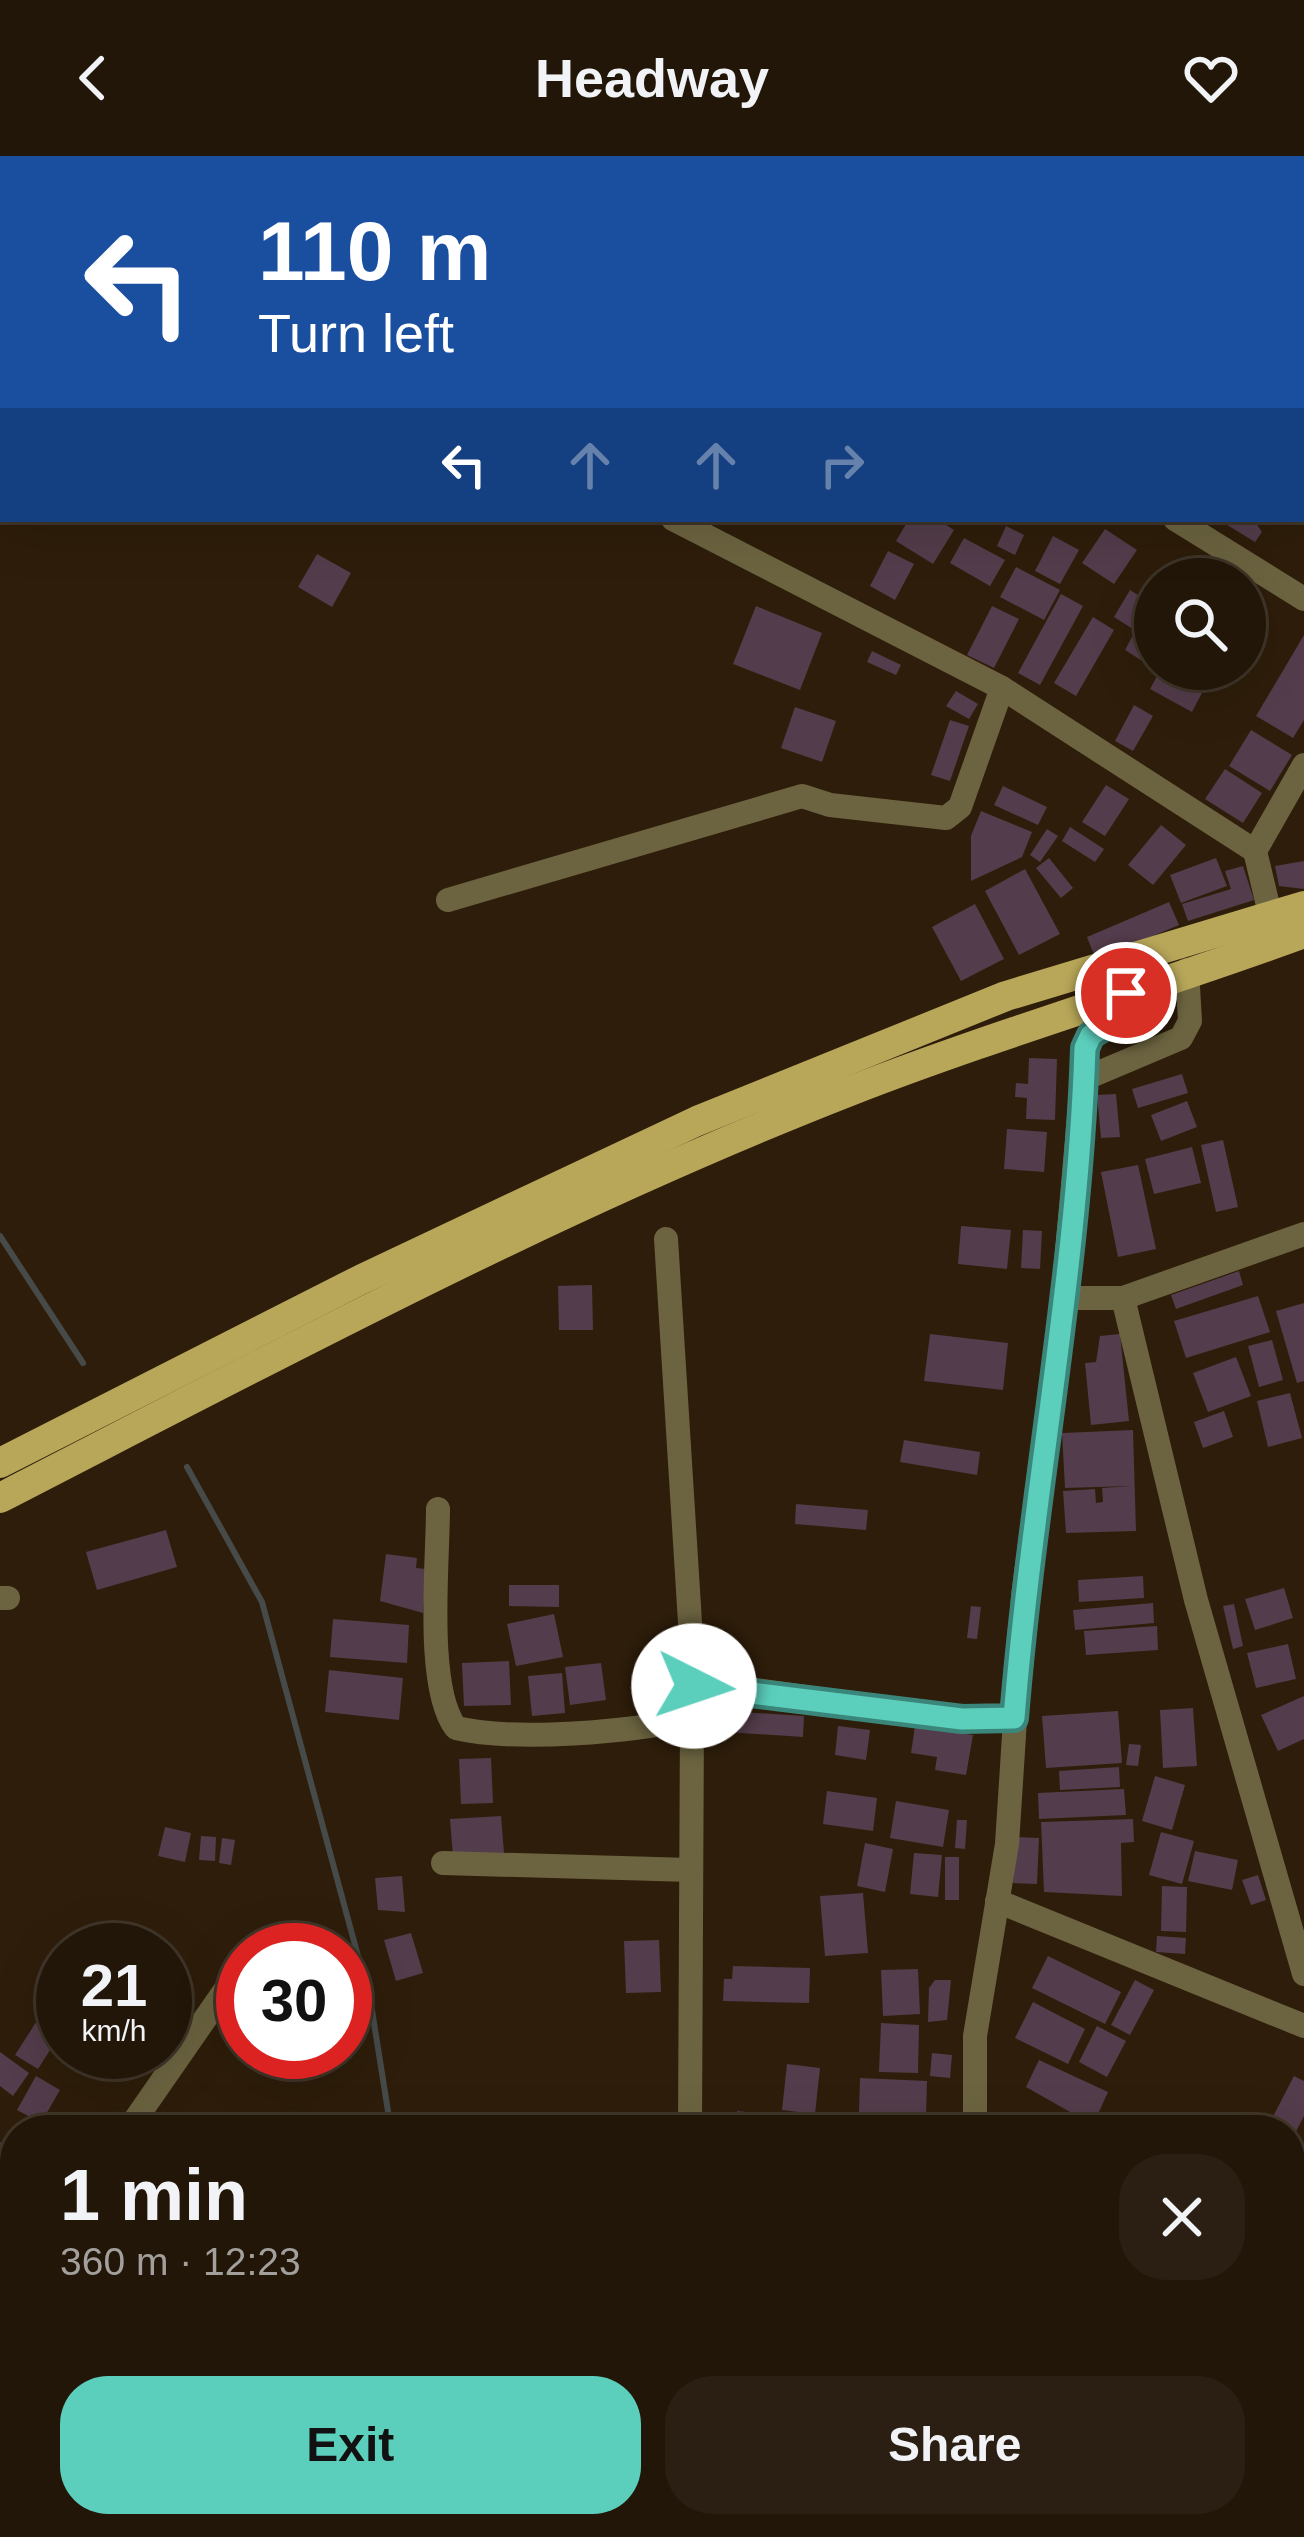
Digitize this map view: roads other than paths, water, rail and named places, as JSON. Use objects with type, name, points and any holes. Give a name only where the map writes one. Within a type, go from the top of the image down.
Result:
[{"type":"main road","points":[[0,1462],[362,1279],[697,1121],[1006,996],[1304,906]]},
{"type":"main road","points":[[0,1498],[376,1307],[710,1150],[853,1090],[1126,1004],[1187,970],[1304,933]]},
{"type":"street","points":[[679,522],[1002,688],[1255,850]]},
{"type":"street","points":[[1180,522],[1304,599]]},
{"type":"street","points":[[448,900],[802,796],[830,805],[946,818],[960,807],[1002,688]]},
{"type":"street","points":[[1270,918],[1255,850],[1304,765]]},
{"type":"street","points":[[1084,1079],[1140,1060],[1181,1038],[1190,1021],[1187,970]]},
{"type":"street","points":[[975,2115],[975,2036],[1007,1844],[1023,1596],[1063,1298],[1084,1079],[1091,1035],[1126,1004],[1140,1060]]},
{"type":"street","points":[[1063,1298],[1123,1298],[1304,1234]]},
{"type":"street","points":[[666,1239],[694,1686],[690,2115]]},
{"type":"street","points":[[1123,1298],[1196,1600],[1304,1973]]},
{"type":"street","points":[[438,1509],[439,1658],[447,1717],[456,1728],[611,1730],[692,1718]]},
{"type":"street","points":[[694,1686],[962,1719],[1014,1718]]},
{"type":"street","points":[[443,1863],[691,1870]]},
{"type":"street","points":[[997,1900],[1304,2026]]},
{"type":"street","points":[[138,2115],[216,2003]]},
{"type":"waterway","points":[[0,1236],[83,1363]]},
{"type":"waterway","points":[[187,1467],[262,1602],[371,2004],[389,2115]]}]
